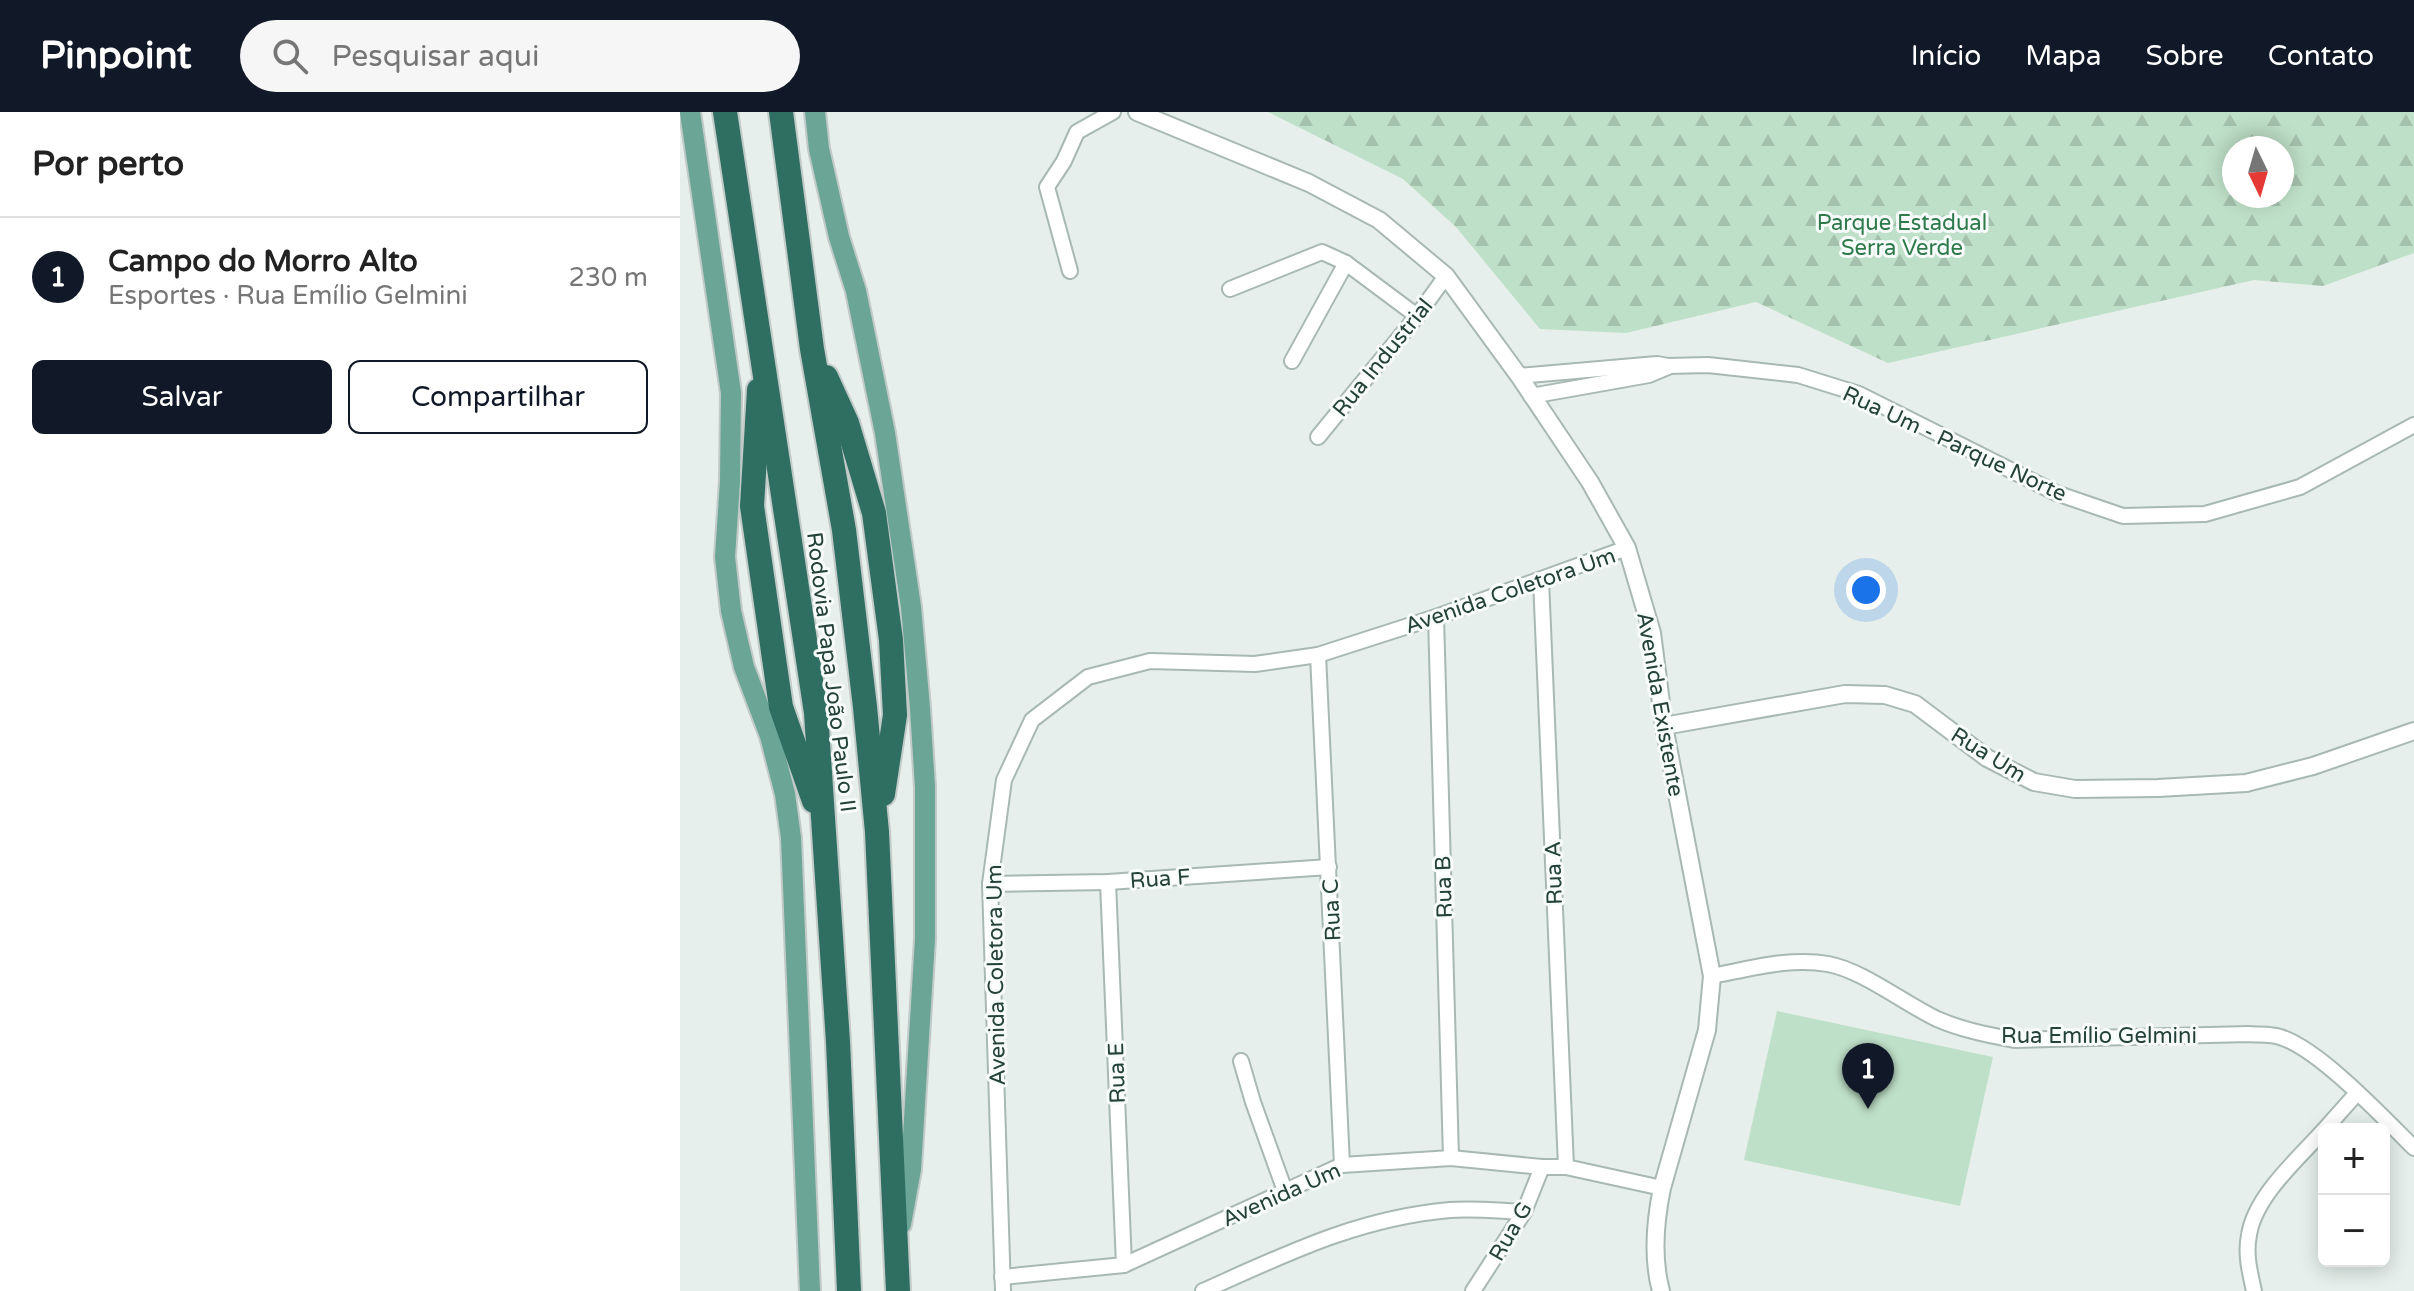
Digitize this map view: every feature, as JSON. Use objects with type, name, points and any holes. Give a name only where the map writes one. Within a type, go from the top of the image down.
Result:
[{"type":"highway","name":"Rodovia Papa João Paulo II","points":[[725,112],[816,713],[826,832],[849,1291]]},
{"type":"highway","name":"Rodovia Papa João Paulo II","points":[[781,112],[812,349],[844,530],[877,832],[898,1291]]},
{"type":"highway","points":[[812,349],[847,423],[874,513],[891,640],[895,715],[877,832]]},
{"type":"highway","points":[[763,356],[752,506],[781,707],[826,832]]},
{"type":"main road","points":[[690,112],[731,393],[725,557],[731,611],[744,667],[770,736],[785,794],[791,838],[810,1291]]},
{"type":"main road","points":[[815,112],[819,149],[839,237],[856,291],[885,433],[911,607],[925,787],[925,939],[912,1154],[896,1255]]},
{"type":"street","points":[[1070,271],[1047,187],[1064,161],[1077,132],[1113,112]]},
{"type":"street","name":"Avenida Existente","points":[[1137,112],[1227,147],[1379,220],[1446,276],[1519,376],[1590,482],[1627,548],[1652,633],[1664,726],[1712,976],[1707,1030],[1657,1213],[1656,1271],[1661,1291]]},
{"type":"street","points":[[1230,289],[1322,252],[1346,263],[1417,316]]},
{"type":"street","points":[[1292,361],[1346,263]]},
{"type":"street","name":"Rua Industrial","points":[[1318,437],[1446,276]]},
{"type":"street","name":"Rua Um - Parque Norte","points":[[1519,376],[1647,365],[1708,365],[1798,375],[1859,394],[2056,493],[2123,516],[2205,514],[2300,487],[2414,425]]},
{"type":"street","name":"Rua Um - Parque Norte","points":[[1531,396],[1649,375],[1668,366]]},
{"type":"street","name":"Avenida Coletora Um","points":[[1003,1284],[990,884],[1004,780],[1032,720],[1088,677],[1150,661],[1255,664],[1318,655],[1436,617],[1627,548]]},
{"type":"street","name":"Rua A","points":[[1541,580],[1566,1167]]},
{"type":"street","name":"Rua B","points":[[1436,617],[1451,1158]]},
{"type":"street","name":"Rua C","points":[[1318,655],[1342,1165]]},
{"type":"street","name":"Rua Um","points":[[1664,726],[1845,694],[1885,695],[1915,704],[1987,758],[2034,782],[2075,789],[2246,783],[2313,766],[2414,731]]},
{"type":"street","name":"Rua F","points":[[990,884],[1108,882],[1329,867]]},
{"type":"street","name":"Rua E","points":[[1108,882],[1124,1265]]},
{"type":"street","name":"Rua Emílio Gelmini","points":[[1712,976],[1791,962],[1829,964],[1938,1019],[2015,1040],[2249,1034],[2279,1036],[2300,1046],[2357,1093],[2414,1148]]},
{"type":"street","points":[[1241,1061],[1285,1191]]},
{"type":"street","points":[[2330,1123],[2357,1093]]},
{"type":"street","points":[[2254,1291],[2248,1261],[2249,1233],[2266,1195],[2318,1136]]},
{"type":"street","name":"Avenida Um","points":[[1003,1284],[1124,1265],[1342,1165],[1451,1158],[1566,1167],[1662,1188]]},
{"type":"street","name":"Rua G","points":[[1473,1291],[1524,1212],[1542,1167]]},
{"type":"street","points":[[1203,1291],[1322,1238],[1367,1223],[1451,1210],[1524,1212]]},
{"type":"green space","name":"Parque Estadual Serra Verde","points":[[1268,112],[2414,112],[2414,253],[2323,286],[2254,280],[1888,363],[1756,302],[1626,333],[1540,329],[1456,227],[1403,179]]},
{"type":"green space","points":[[1777,1011],[1993,1057],[1960,1206],[1744,1160]]},
{"type":"place","name":"Campo do Morro Alto","points":[[1868,1109]]}]
